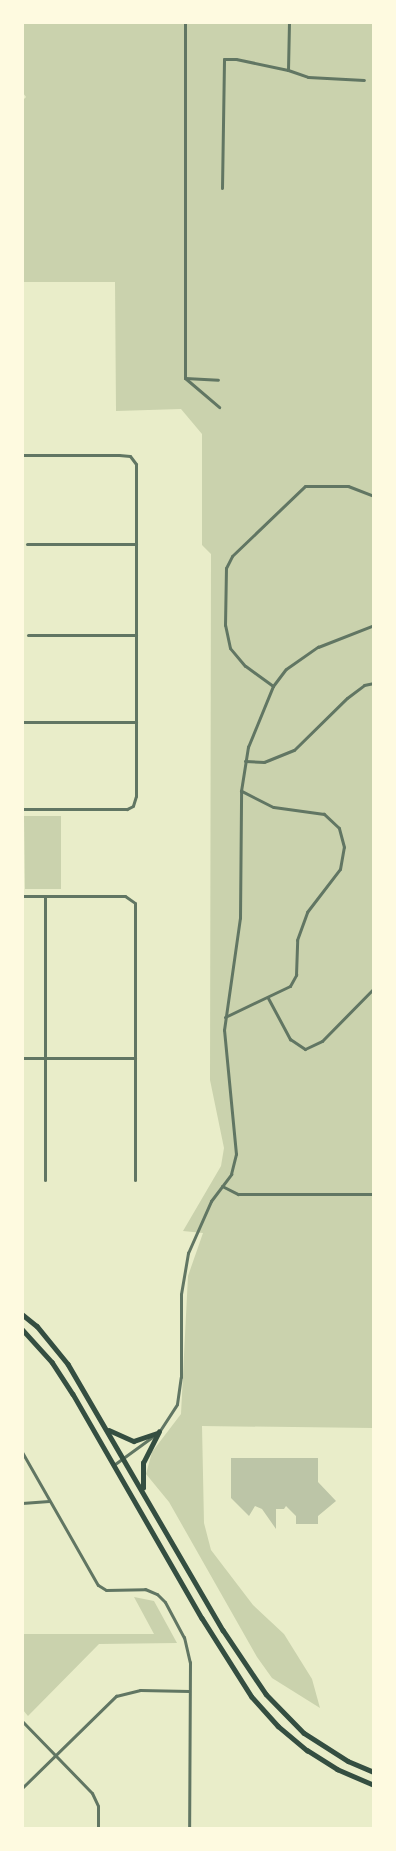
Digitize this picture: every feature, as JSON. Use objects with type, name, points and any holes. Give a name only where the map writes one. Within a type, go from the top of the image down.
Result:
[{"type":"main road","points":[[22,1314],[37,1326],[68,1364],[109,1430],[242,1660],[266,1694],[304,1733],[348,1761],[374,1772]]},
{"type":"main road","points":[[22,1330],[52,1362],[115,1464],[202,1618],[252,1697],[278,1726],[307,1750],[337,1769],[374,1785]]},
{"type":"main road","points":[[109,1430],[134,1441],[159,1432]]},
{"type":"main road","points":[[143,1490],[143,1463],[159,1432]]},
{"type":"street","points":[[185,22],[185,378],[219,407]]},
{"type":"street","points":[[288,70],[289,22]]},
{"type":"street","points":[[222,188],[224,59],[236,59],[288,70],[308,77],[364,80]]},
{"type":"street","points":[[185,378],[218,380]]},
{"type":"street","points":[[22,455],[130,456],[136,464],[136,796],[133,806],[127,809],[22,809]]},
{"type":"street","points":[[273,686],[245,666],[230,648],[226,625],[226,568],[232,556],[305,486],[348,486],[374,496]]},
{"type":"street","points":[[27,544],[136,544]]},
{"type":"street","points":[[115,1464],[159,1432],[177,1404],[181,1377],[181,1294],[188,1252],[199,1223],[231,1174],[236,1154],[224,1052],[224,1018],[240,918],[241,791],[244,761],[254,730],[273,686],[286,669],[300,657],[340,637],[374,625]]},
{"type":"street","points":[[28,635],[136,635]]},
{"type":"street","points":[[244,761],[264,762],[294,750],[351,695],[374,683]]},
{"type":"street","points":[[22,722],[136,722]]},
{"type":"street","points":[[224,1018],[290,986],[298,962],[297,940],[307,912],[340,869],[344,847],[339,828],[324,814],[273,807],[241,791]]},
{"type":"street","points":[[22,896],[125,896],[135,903],[135,1180]]},
{"type":"street","points":[[45,896],[45,1180]]},
{"type":"street","points":[[268,998],[290,1039],[305,1049],[322,1041],[374,988]]},
{"type":"street","points":[[22,1058],[135,1058]]},
{"type":"street","points":[[222,1186],[238,1194],[374,1194]]},
{"type":"street","points":[[22,1452],[98,1585],[106,1590],[145,1589],[165,1602],[186,1644],[189,1691],[189,1828]]},
{"type":"street","points":[[22,1503],[49,1501]]},
{"type":"street","points":[[22,1788],[124,1692],[189,1691]]},
{"type":"street","points":[[22,1722],[92,1792],[98,1806],[98,1828]]},
{"type":"green space","points":[[22,23],[373,23],[373,1428],[202,1426],[204,1523],[211,1550],[253,1605],[284,1634],[312,1679],[320,1708],[272,1678],[257,1657],[169,1502],[146,1474],[152,1452],[181,1414],[188,1276],[203,1233],[183,1231],[221,1166],[224,1148],[210,1080],[211,554],[202,545],[202,434],[181,409],[116,411],[115,282],[23,282],[22,101],[26,97],[23,93]]},
{"type":"green space","points":[[24,816],[61,816],[61,889],[25,889]]},
{"type":"green space","points":[[134,1597],[154,1601],[177,1643],[99,1644],[28,1716],[23,1710],[23,1634],[154,1634]]},
{"type":"building","points":[[231,1458],[318,1458],[318,1482],[336,1501],[318,1516],[318,1524],[296,1524],[296,1516],[286,1506],[284,1509],[276,1509],[276,1529],[262,1509],[255,1506],[249,1516],[231,1498]]}]
